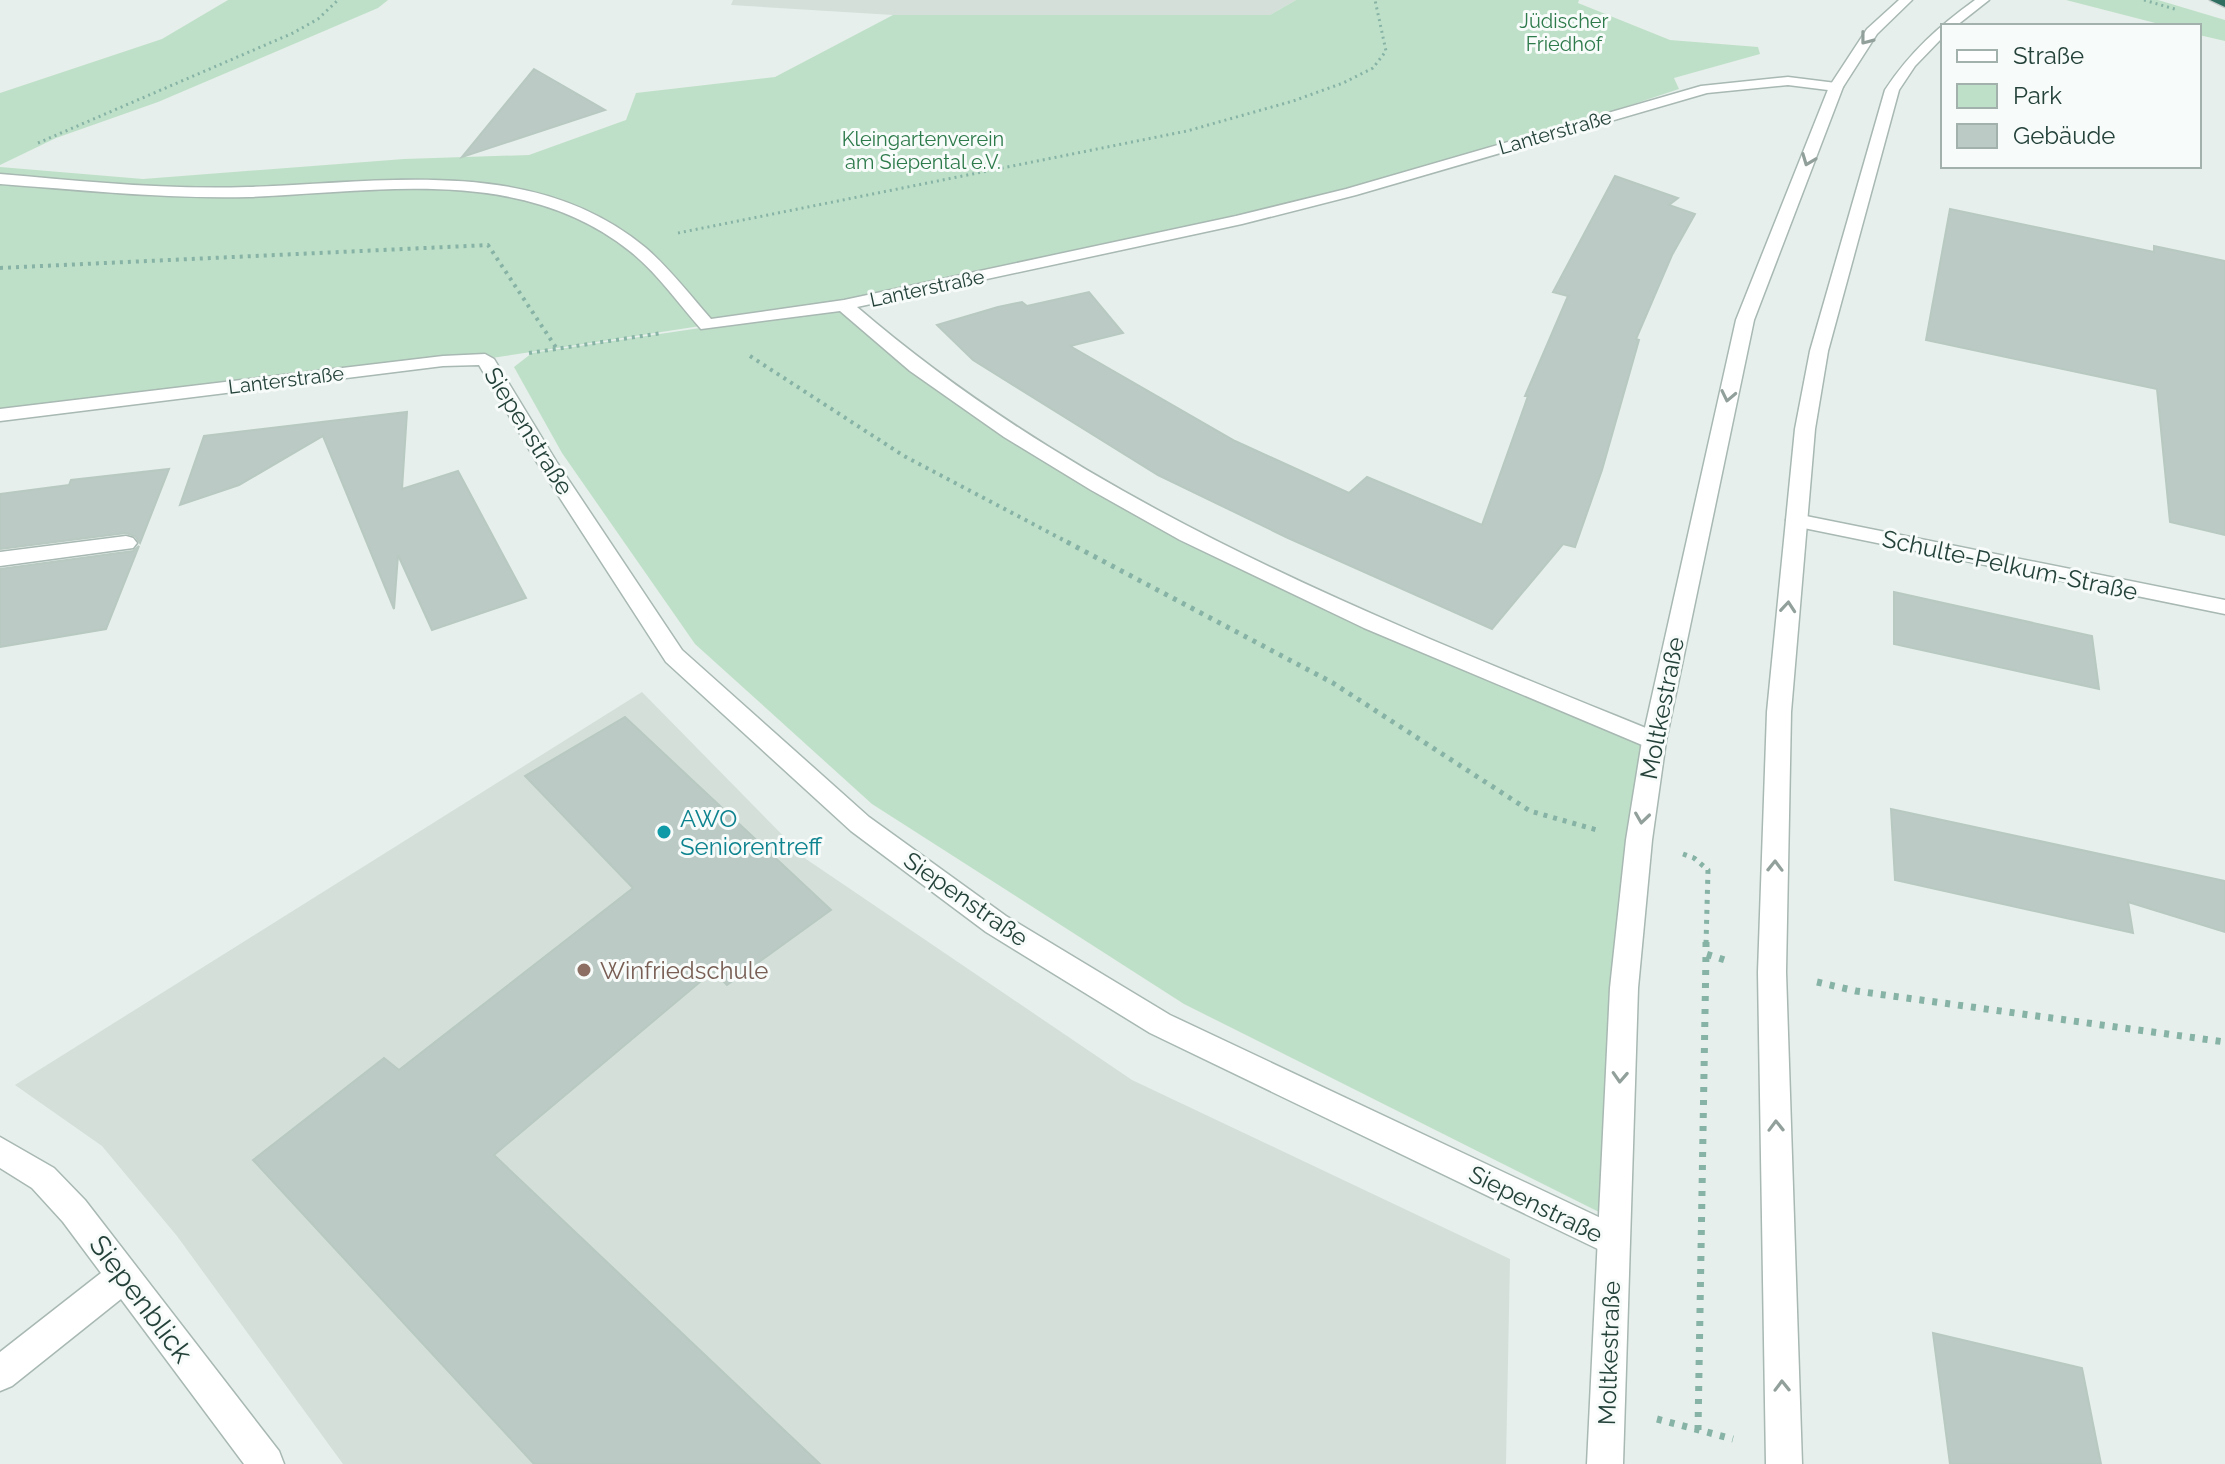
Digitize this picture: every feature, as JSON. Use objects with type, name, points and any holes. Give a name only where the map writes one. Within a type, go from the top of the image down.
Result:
[{"type":"highway","points":[[2216,0],[2225,3]]},
{"type":"street","name":"Moltkestraße","points":[[1605,1464],[1624,988],[1639,840],[1654,741],[1745,320],[1836,87],[1872,32],[1906,0]]},
{"type":"street","points":[[1951,24],[1983,0]]},
{"type":"street","points":[[1784,1458],[1772,972],[1779,712],[1805,429],[1819,351],[1892,90],[1910,63],[1941,32]]},
{"type":"street","name":"Lanterstraße","points":[[707,325],[844,305],[1236,221],[1351,192],[1706,89],[1788,81],[1836,87]]},
{"type":"street","points":[[0,179],[209,193],[400,184],[474,184],[519,191],[565,206],[630,243],[707,325]]},
{"type":"street","points":[[844,305],[925,374],[1051,459],[1206,545],[1380,629],[1654,741]]},
{"type":"street","name":"Lanterstraße","points":[[0,415],[443,361],[485,359]]},
{"type":"street","name":"Siepenstraße","points":[[485,359],[546,461],[674,656],[860,824],[996,924],[1160,1024],[1613,1240]]},
{"type":"street","name":"Schulte-Pelkum-Straße","points":[[1796,520],[2225,607]]},
{"type":"street","points":[[0,559],[126,543]]},
{"type":"street","name":"Siepenblick","points":[[0,1151],[43,1178],[74,1211],[266,1464]]},
{"type":"street","points":[[0,1374],[124,1276]]},
{"type":"path","points":[[28,147],[293,33],[318,19],[338,0]]},
{"type":"path","points":[[630,243],[1139,142],[1293,101],[1343,83],[1373,68],[1386,51],[1375,0]]},
{"type":"path","points":[[0,268],[488,245],[557,349]]},
{"type":"path","points":[[485,359],[707,325],[874,438],[1333,683],[1530,811],[1694,858],[1708,870],[1698,1430]]},
{"type":"path","points":[[1706,954],[1856,991],[2225,1042]]},
{"type":"path","points":[[1606,1406],[1698,1430],[1784,1458]]},
{"type":"shaded area","points":[[733,0],[1296,0],[1270,15],[893,15],[731,5]]},
{"type":"shaded area","name":"Winfriedschule","points":[[642,692],[806,859],[1132,1080],[1510,1259],[1506,1464],[343,1464],[177,1236],[102,1146],[15,1085]]},
{"type":"green space","points":[[228,0],[388,0],[378,8],[158,102],[56,138],[0,165],[0,93],[162,39]]},
{"type":"green space","points":[[1296,0],[1579,0],[1578,3],[1670,40],[1758,47],[1760,54],[1674,78],[1679,89],[1535,137],[1239,219],[844,304],[479,360],[0,414],[0,167],[143,179],[404,159],[529,155],[626,120],[636,93],[775,77],[893,15],[1270,15]]},
{"type":"green space","points":[[2066,0],[2158,0],[2225,20],[2225,41],[2201,35],[2201,24],[2159,24]]},
{"type":"green space","points":[[842,307],[922,374],[1202,545],[1651,741],[1607,1216],[1184,1004],[872,804],[695,644],[562,453],[514,367],[532,353]]},
{"type":"building","points":[[534,69],[605,110],[462,157]]},
{"type":"building","points":[[1615,176],[1678,198],[1669,205],[1695,214],[1672,255],[1636,339],[1639,340],[1602,470],[1575,547],[1563,544],[1492,629],[1288,538],[1158,475],[973,360],[937,325],[998,307],[1022,302],[1027,306],[1089,292],[1123,333],[1070,346],[1235,441],[1349,493],[1367,477],[1482,525],[1528,396],[1525,396],[1568,296],[1553,292]]},
{"type":"building","points":[[1950,209],[2154,252],[2154,246],[2225,261],[2225,535],[2170,522],[2157,389],[1926,340]]},
{"type":"building","points":[[407,412],[402,489],[458,471],[526,598],[432,630],[398,555],[394,609],[323,436],[239,485],[180,505],[204,436]]},
{"type":"building","points":[[169,469],[140,543],[135,536],[126,533],[0,549],[0,494],[69,485],[71,480]]},
{"type":"building","points":[[139,546],[106,629],[0,647],[0,569],[133,551]]},
{"type":"building","points":[[1894,592],[2092,636],[2099,689],[1894,644]]},
{"type":"building","name":"Winfriedschule","points":[[625,717],[831,910],[727,985],[713,971],[494,1155],[820,1464],[534,1464],[253,1160],[384,1058],[399,1070],[633,888],[525,776]]},
{"type":"building","points":[[1891,809],[2225,881],[2225,932],[2128,902],[2133,933],[1895,880]]},
{"type":"building","points":[[1933,1333],[2082,1368],[2101,1464],[1950,1464]]},
{"type":"place","name":"AWO Seniorentreff","points":[[664,832]]},
{"type":"place","name":"Winfriedschule","points":[[584,970]]},
{"type":"park label","name":"Jüdischer Friedhof","points":[[1564,32]]},
{"type":"park label","name":"Kleingartenverein am Siepental e.V.","points":[[923,150]]}]
